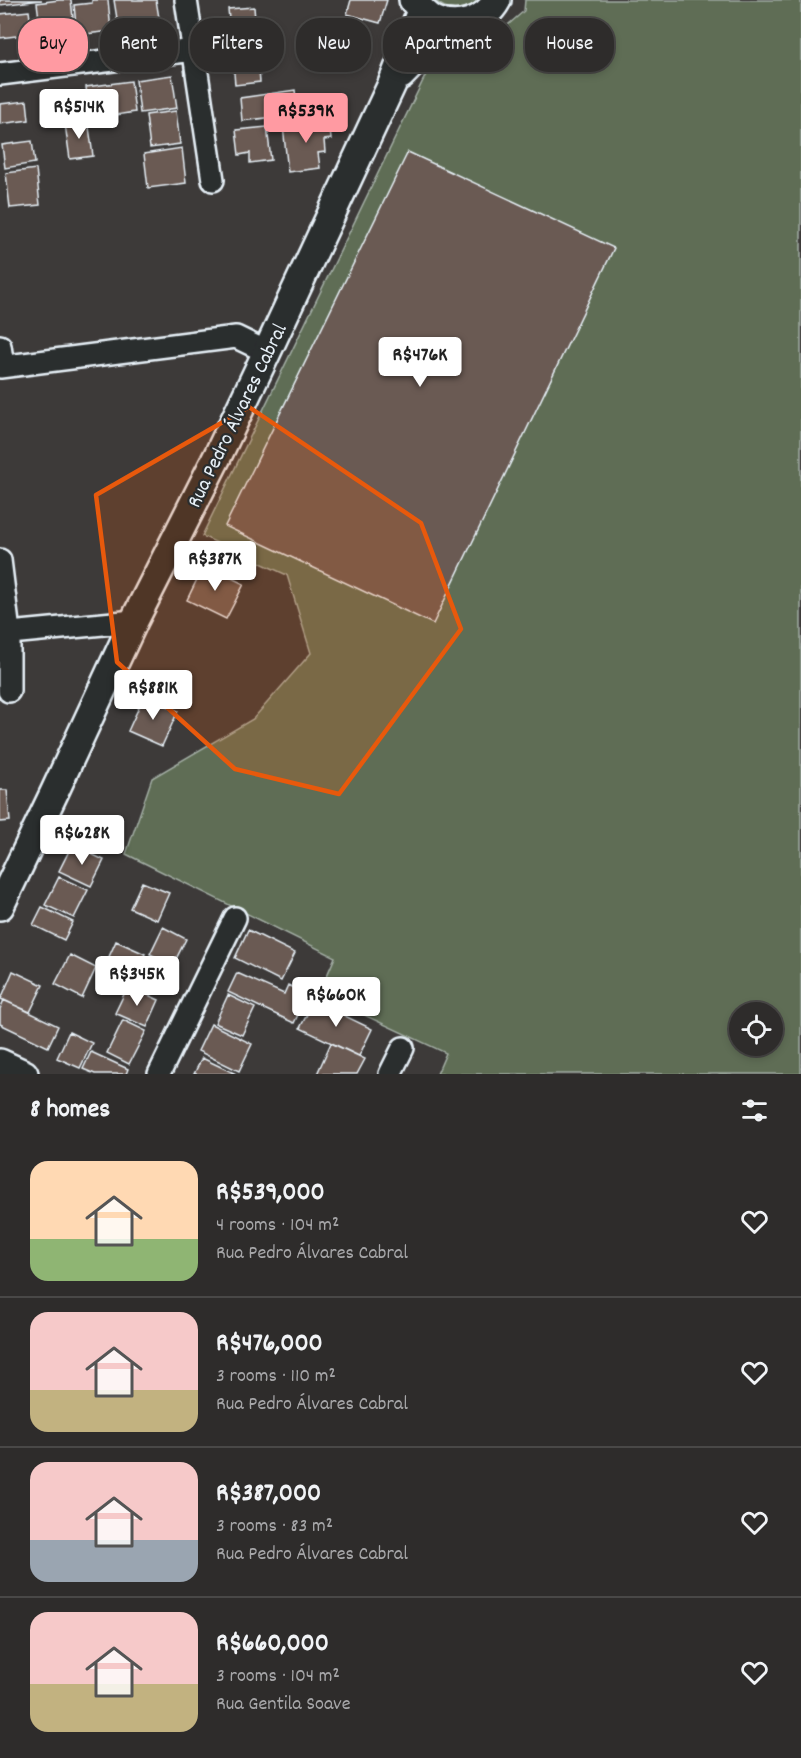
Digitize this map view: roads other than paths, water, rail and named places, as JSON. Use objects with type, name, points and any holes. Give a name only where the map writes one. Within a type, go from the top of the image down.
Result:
[{"type":"street","points":[[186,0],[190,25]]},
{"type":"street","points":[[480,18],[497,0]]},
{"type":"street","points":[[417,5],[432,18]]},
{"type":"street","name":"Rua Pedro Álvares Cabral","points":[[0,906],[134,621],[218,455],[392,84],[417,5]]},
{"type":"street","points":[[0,74],[190,50]]},
{"type":"street","points":[[197,72],[213,180]]},
{"type":"street","name":"Rua Pedro Álvares Cabral","points":[[392,84],[404,72]]},
{"type":"street","points":[[1,360],[236,337],[267,352]]},
{"type":"street","points":[[0,560],[9,691]]},
{"type":"street","points":[[4,633],[134,621]]},
{"type":"street","points":[[159,1074],[236,918]]},
{"type":"street","points":[[390,1074],[403,1047]]},
{"type":"street","points":[[0,1063],[24,1074]]}]
